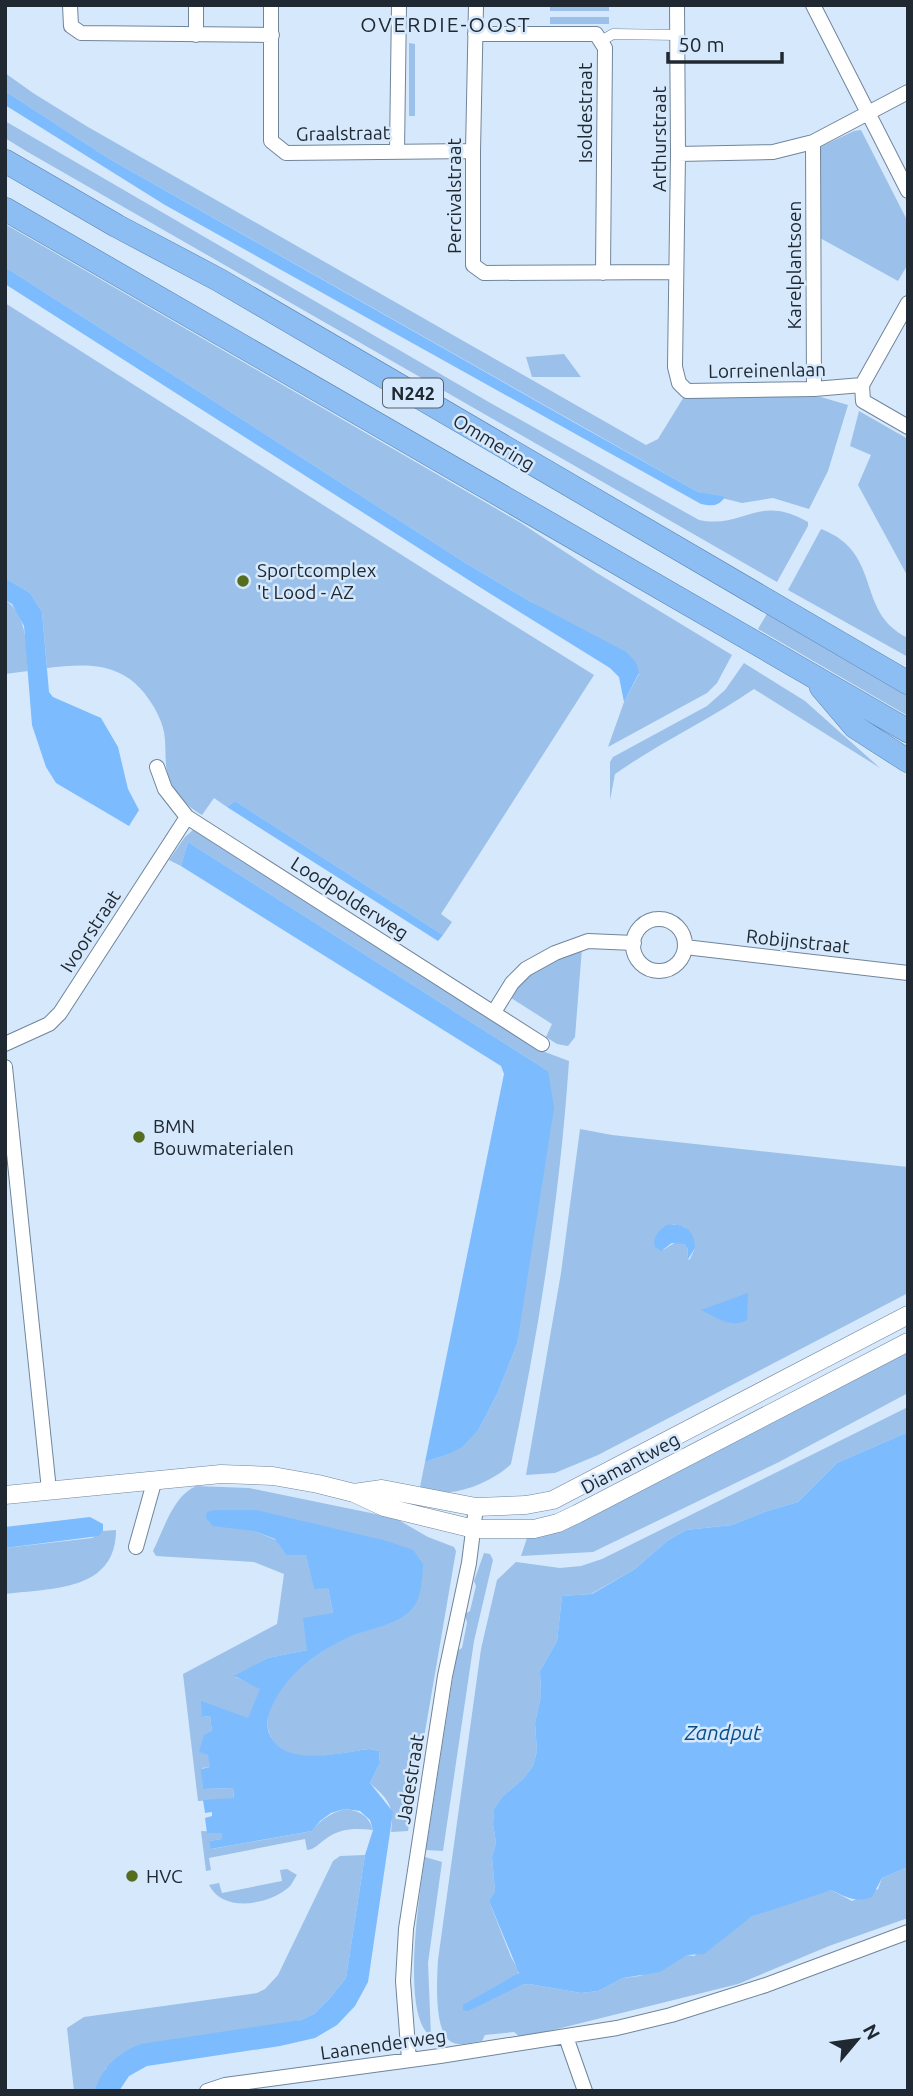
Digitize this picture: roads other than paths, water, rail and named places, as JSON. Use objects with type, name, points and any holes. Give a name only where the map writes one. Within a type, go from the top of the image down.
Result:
[{"type":"highway","name":"Ommering","points":[[5,161],[117,226],[219,280],[908,683]]},
{"type":"highway","name":"N242","points":[[5,209],[908,731]]},
{"type":"highway","name":"N242","points":[[818,631],[908,672]]},
{"type":"highway","name":"N242","points":[[807,672],[855,727],[908,761]]},
{"type":"street","points":[[70,5],[71,26],[80,33],[272,35]]},
{"type":"street","points":[[196,5],[196,35]]},
{"type":"street","name":"Graalstraat","points":[[271,5],[271,141],[286,153],[472,151]]},
{"type":"street","points":[[397,151],[399,5]]},
{"type":"street","name":"Percivalstraat","points":[[476,5],[472,151],[473,265],[484,273],[676,272]]},
{"type":"street","name":"Arthurstraat","points":[[676,272],[677,5]]},
{"type":"street","points":[[813,5],[908,191]]},
{"type":"street","name":"Isoldestraat","points":[[475,34],[596,34],[605,48],[603,273]]},
{"type":"street","points":[[601,41],[613,34],[678,35]]},
{"type":"street","points":[[678,154],[773,152],[813,142],[908,92]]},
{"type":"street","name":"Karelplantsoen","points":[[813,142],[814,389]]},
{"type":"street","name":"Lorreinenlaan","points":[[676,272],[675,367],[679,383],[687,391],[814,389],[862,385]]},
{"type":"street","points":[[908,303],[862,385],[863,401],[908,426]]},
{"type":"street","name":"Loodpolderweg","points":[[156,767],[165,789],[187,817],[542,1044]]},
{"type":"street","name":"Ivoorstraat","points":[[5,1044],[49,1024],[60,1013],[187,817]]},
{"type":"street","points":[[656,919],[664,919],[672,922],[682,933],[685,947],[682,956],[671,968],[653,970],[639,961],[634,943],[642,926],[656,919]]},
{"type":"street","points":[[494,1012],[512,983],[526,969],[555,953],[588,941],[634,943]]},
{"type":"street","name":"Robijnstraat","points":[[685,947],[908,973]]},
{"type":"street","points":[[5,1067],[49,1490]]},
{"type":"street","name":"Diamantweg","points":[[354,1493],[383,1489],[476,1507],[526,1505],[560,1496],[908,1315]]},
{"type":"street","name":"Diamantweg","points":[[5,1495],[221,1474],[273,1476],[354,1493],[384,1507],[474,1529],[534,1529],[558,1523],[908,1342]]},
{"type":"street","points":[[136,1547],[155,1479]]},
{"type":"street","name":"Jadestraat","points":[[409,2060],[403,1981],[406,1928],[445,1676],[476,1507]]},
{"type":"street","name":"Laanenderweg","points":[[207,2091],[225,2085],[566,2037],[671,2015],[766,1985],[908,1932]]},
{"type":"street","points":[[566,2037],[585,2091]]},
{"type":"water","points":[[5,91],[108,158],[575,423],[698,492],[725,497],[714,505],[701,504],[165,205],[5,105]]},
{"type":"water","points":[[5,267],[464,562],[531,602],[626,652],[636,662],[639,673],[624,702],[619,677],[610,668],[5,284]]},
{"type":"water","points":[[5,578],[30,593],[42,612],[49,692],[53,697],[101,718],[118,747],[128,789],[139,810],[129,826],[56,783],[46,767],[32,725],[24,626],[12,604],[5,600]]},
{"type":"water","points":[[235,801],[443,935],[438,941],[227,807]]},
{"type":"water","points":[[188,842],[548,1071],[554,1108],[517,1344],[498,1392],[479,1429],[462,1447],[449,1454],[425,1462],[504,1074],[501,1066],[181,866]]},
{"type":"water","points":[[667,1225],[683,1226],[691,1232],[695,1248],[687,1261],[688,1249],[684,1244],[672,1243],[661,1251],[655,1247],[657,1234]]},
{"type":"water","points":[[748,1293],[747,1320],[735,1323],[724,1321],[701,1310]]},
{"type":"water","name":"Zandput","points":[[908,1432],[908,1867],[882,1878],[872,1897],[866,1899],[846,1897],[831,1890],[751,1917],[704,1954],[687,1955],[660,1972],[623,1978],[598,1991],[581,1993],[521,1985],[468,2011],[463,2010],[463,2005],[519,1973],[489,1901],[495,1891],[492,1857],[496,1843],[494,1810],[502,1797],[523,1779],[533,1766],[537,1751],[535,1723],[541,1696],[540,1671],[557,1641],[562,1596],[592,1594],[635,1569],[667,1541],[686,1530],[732,1525],[798,1502],[837,1463]]},
{"type":"water","points":[[256,1510],[387,1541],[413,1550],[423,1564],[419,1597],[408,1613],[392,1622],[347,1638],[306,1663],[281,1690],[272,1705],[268,1720],[268,1730],[273,1740],[292,1753],[318,1756],[369,1749],[379,1751],[380,1763],[370,1783],[393,1812],[368,1982],[355,2006],[337,2025],[315,2038],[280,2046],[147,2066],[129,2076],[119,2091],[95,2091],[102,2075],[118,2056],[141,2044],[301,2020],[314,2014],[346,1978],[365,1855],[373,1830],[370,1820],[360,1811],[344,1809],[331,1813],[312,1831],[211,1849],[209,1841],[222,1839],[222,1833],[207,1833],[205,1818],[212,1816],[212,1812],[205,1813],[203,1800],[234,1798],[233,1788],[203,1789],[201,1769],[210,1767],[208,1755],[199,1752],[204,1735],[212,1731],[210,1716],[202,1717],[201,1701],[248,1718],[260,1689],[234,1676],[268,1658],[307,1650],[303,1618],[333,1613],[328,1588],[314,1589],[306,1555],[286,1555],[275,1539],[254,1531],[213,1526],[206,1518],[207,1512]]},
{"type":"water","points":[[90,1517],[103,1524],[103,1531],[99,1536],[5,1548],[5,1527]]},
{"type":"place","name":"Sportcomplex 't Lood - AZ","points":[[243,581]]},
{"type":"place","name":"BMN Bouwmaterialen","points":[[139,1137]]},
{"type":"place","name":"HVC","points":[[132,1876]]},
{"type":"district","name":"OVERDIE-OOST","points":[[446,24]]}]
